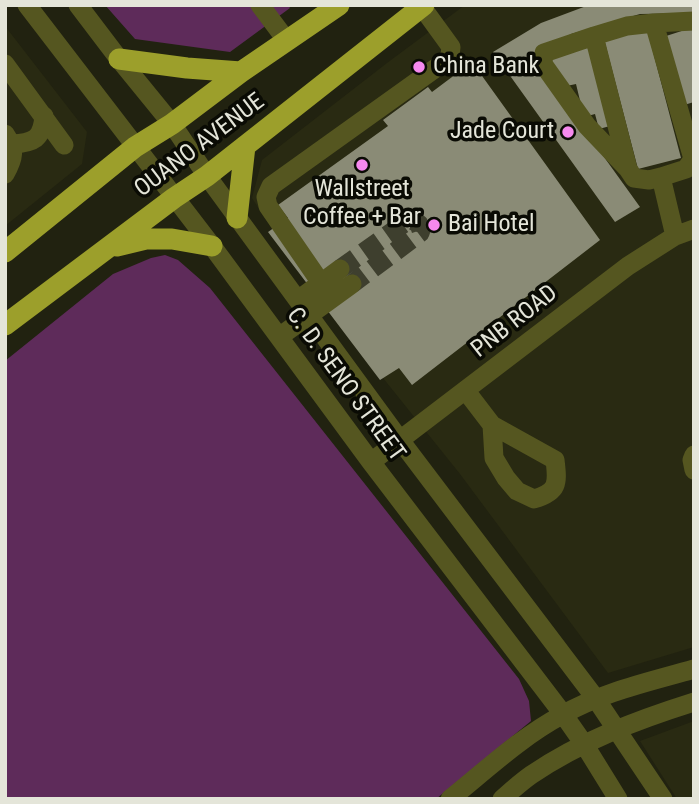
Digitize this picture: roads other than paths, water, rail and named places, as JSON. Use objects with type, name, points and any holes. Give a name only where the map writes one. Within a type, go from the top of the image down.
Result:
[{"type":"highway","name":"OUANO AVENUE","points":[[6,251],[135,147],[172,124],[241,72],[339,5]]},
{"type":"highway","name":"OUANO AVENUE","points":[[5,325],[207,176],[423,6]]},
{"type":"highway","points":[[119,60],[241,72]]},
{"type":"highway","points":[[237,218],[245,146]]},
{"type":"highway","points":[[108,248],[146,239],[172,239],[212,246]]},
{"type":"street","name":"C. D. SENO STREET","points":[[27,5],[212,246],[371,463],[563,714],[618,799]]},
{"type":"street","points":[[260,5],[287,41]]},
{"type":"street","name":"C. D. SENO STREET","points":[[80,6],[119,60],[172,124],[237,218],[400,440],[596,699],[663,799]]},
{"type":"street","points":[[321,283],[268,206],[266,197],[271,186],[447,60],[451,47],[423,6]]},
{"type":"street","points":[[654,23],[692,141],[693,159],[686,169],[649,180],[634,178],[587,126],[542,59],[544,53],[627,26],[654,23],[694,20]]},
{"type":"street","points":[[594,36],[628,169]]},
{"type":"street","points":[[5,64],[64,145]]},
{"type":"street","points":[[5,174],[13,157],[9,139],[24,143],[35,139],[41,133],[44,116]]},
{"type":"street","points":[[661,177],[684,232]]},
{"type":"street","name":"PNB ROAD","points":[[371,463],[628,266],[684,232]]},
{"type":"street","points":[[279,337],[321,283],[346,276],[303,307]]},
{"type":"street","points":[[466,391],[492,425]]},
{"type":"street","points":[[694,456],[694,470]]},
{"type":"street","points":[[450,799],[536,730],[563,714],[624,689],[694,669]]},
{"type":"street","points":[[502,799],[529,776],[584,744],[616,729],[694,702]]},
{"type":"tunnel","points":[[340,269],[406,222],[414,221],[419,224],[420,233],[352,284]]},
{"type":"place","name":"China Bank","points":[[419,67]]},
{"type":"place","name":"Jade Court","points":[[568,132]]},
{"type":"place","name":"Wallstreet Coffee + Bar","points":[[362,165]]},
{"type":"place","name":"Bai Hotel","points":[[434,225]]}]
